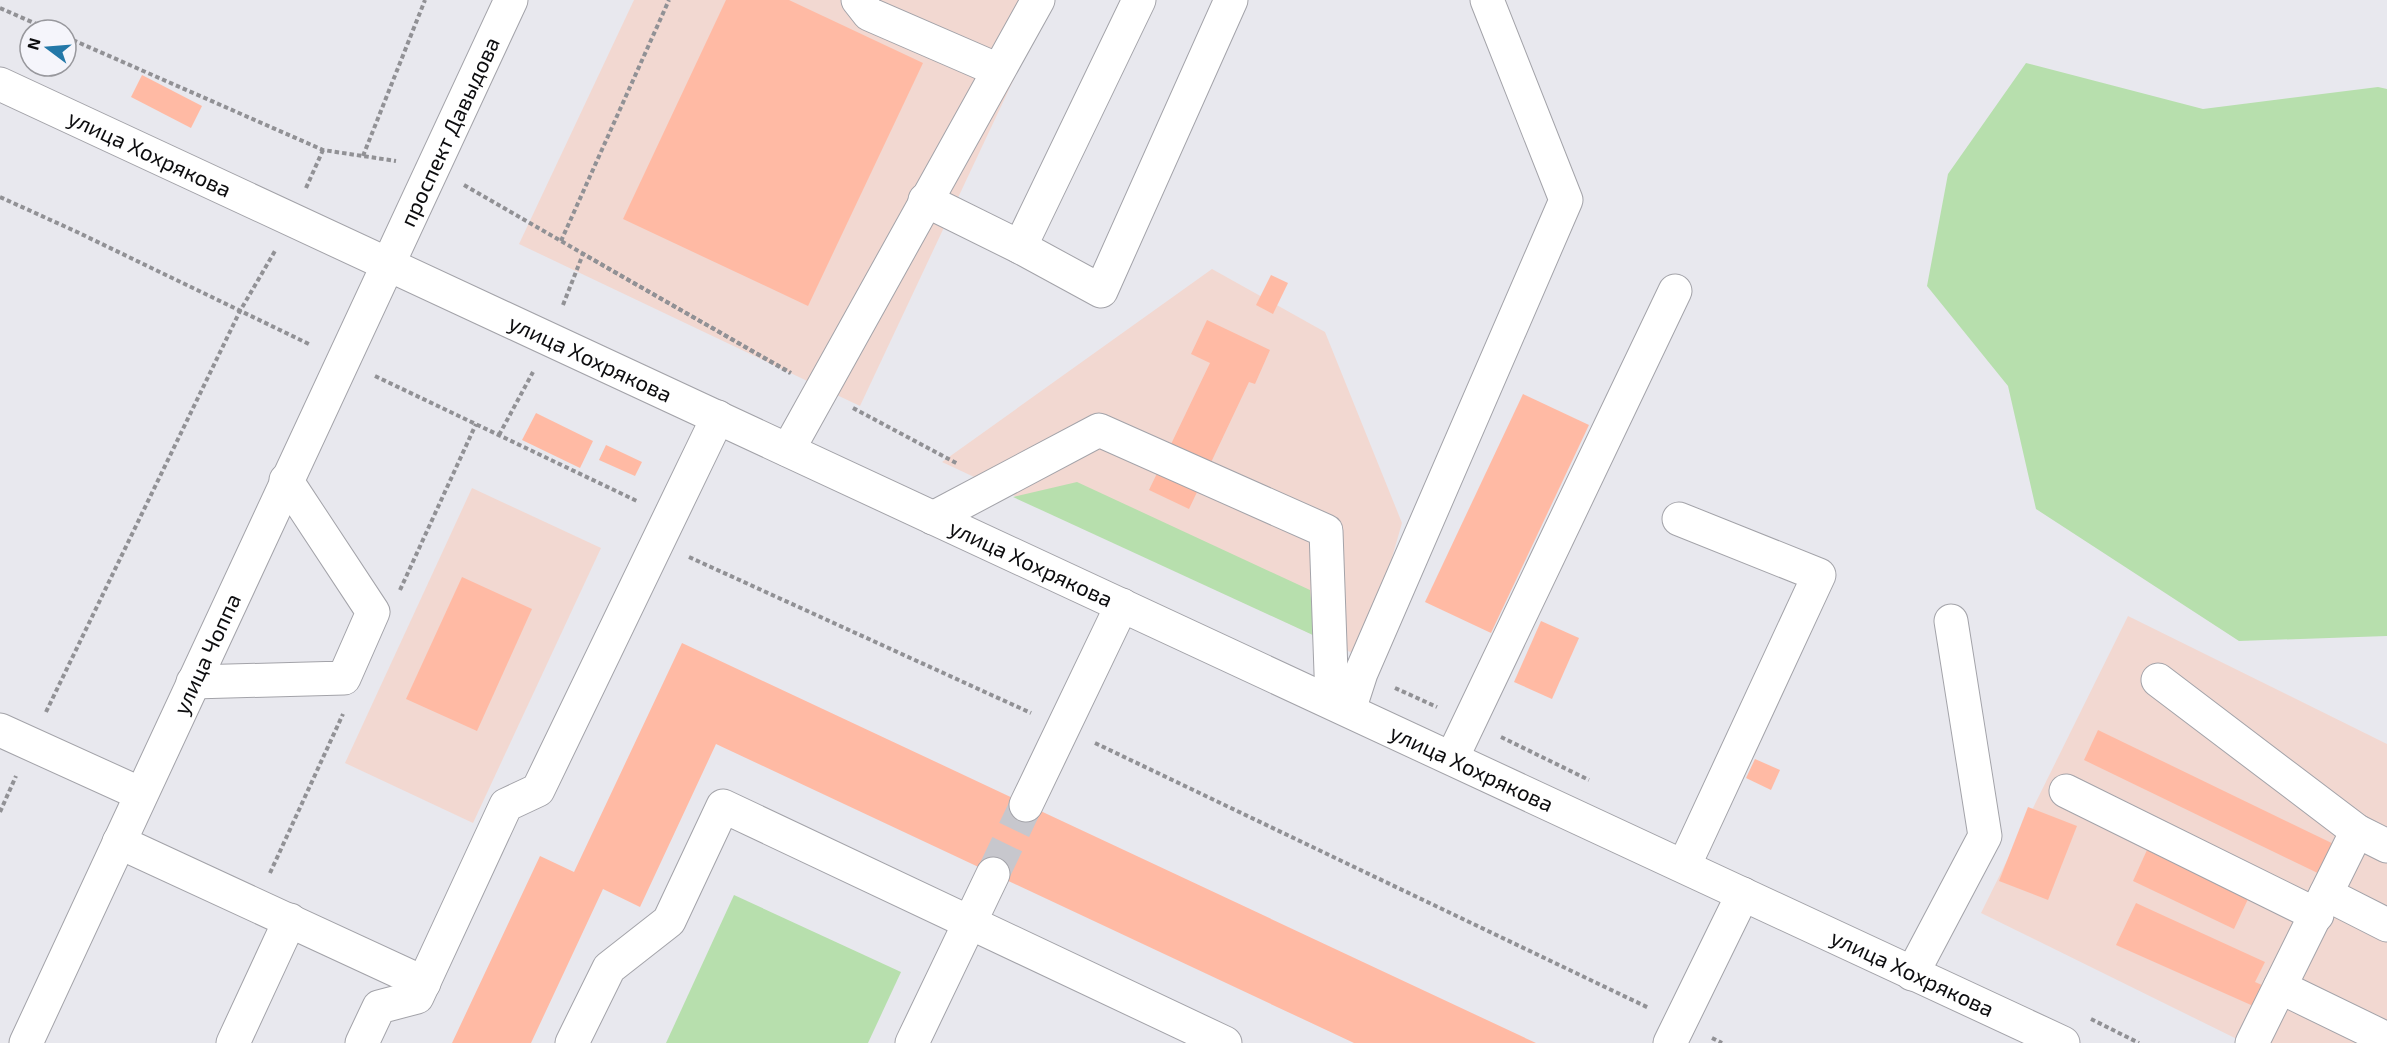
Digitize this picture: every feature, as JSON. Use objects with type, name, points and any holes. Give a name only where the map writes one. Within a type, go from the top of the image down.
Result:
[{"type":"main road","name":"проспект Давыдова","points":[[387,263],[511,0]]},
{"type":"main road","points":[[858,0],[869,14],[998,70]]},
{"type":"main road","points":[[788,450],[1038,0]]},
{"type":"main road","points":[[1020,247],[1139,0]]},
{"type":"main road","points":[[925,200],[1020,247],[1101,291],[1231,0]]},
{"type":"main road","points":[[1340,705],[1361,673],[1566,200],[1487,0]]},
{"type":"main road","name":"улица Хохрякова","points":[[0,84],[2063,1043]]},
{"type":"main road","name":"улица Чоппа","points":[[26,1043],[387,263]]},
{"type":"main road","points":[[1452,758],[1675,291]]},
{"type":"main road","points":[[362,1043],[380,1007],[417,997],[506,805],[538,790],[718,417]]},
{"type":"main road","points":[[933,518],[1099,430],[1326,531],[1340,705]]},
{"type":"main road","points":[[193,682],[344,678],[373,612],[286,480]]},
{"type":"main road","points":[[1679,519],[1819,575],[1684,866]]},
{"type":"main road","points":[[1026,804],[1122,605]]},
{"type":"main road","points":[[1912,974],[1985,836],[1951,621]]},
{"type":"main road","points":[[2158,680],[2357,831],[2387,846]]},
{"type":"main road","points":[[0,730],[141,794]]},
{"type":"main road","points":[[2066,791],[2322,904],[2387,925]]},
{"type":"main road","points":[[572,1043],[609,968],[669,921],[723,806],[1225,1043]]},
{"type":"main road","points":[[2252,1043],[2357,831]]},
{"type":"main road","points":[[119,842],[424,983]]},
{"type":"main road","points":[[912,1043],[993,874]]},
{"type":"main road","points":[[1675,1033],[1743,894]]},
{"type":"main road","points":[[233,1043],[290,920]]},
{"type":"main road","points":[[2280,987],[2387,1039]]},
{"type":"path","points":[[363,156],[425,0]]},
{"type":"path","points":[[561,241],[669,0]]},
{"type":"path","points":[[0,8],[23,18]]},
{"type":"path","points":[[78,42],[323,150],[432,166],[821,391]]},
{"type":"path","points":[[0,812],[30,744],[240,311],[293,220],[323,150]]},
{"type":"path","points":[[0,197],[664,514],[658,543],[1064,728],[1675,1033],[1722,1043]]},
{"type":"path","points":[[583,254],[821,391],[996,484]]},
{"type":"path","points":[[398,595],[476,424]]},
{"type":"path","points":[[256,905],[344,712]]},
{"type":"shaded area","points":[[634,0],[1051,0],[860,406],[519,244]]},
{"type":"shaded area","points":[[1212,269],[1325,332],[1402,523],[1363,658],[942,462]]},
{"type":"shaded area","points":[[472,488],[601,548],[473,823],[345,763]]},
{"type":"shaded area","points":[[2128,616],[2387,744],[2387,1043],[2245,1043],[1981,913]]},
{"type":"green space","points":[[2026,63],[2203,109],[2378,87],[2387,89],[2387,636],[2239,641],[2036,509],[2008,386],[1927,286],[1948,174]]},
{"type":"green space","points":[[1077,482],[1310,590],[1315,636],[1013,497]]},
{"type":"green space","points":[[734,895],[901,972],[868,1043],[666,1043]]},
{"type":"building","points":[[726,0],[789,0],[923,63],[808,306],[623,219]]},
{"type":"building","points":[[142,75],[202,106],[191,128],[131,97]]},
{"type":"building","points":[[1271,275],[1288,283],[1273,314],[1256,305]]},
{"type":"building","points":[[1207,320],[1270,350],[1255,384],[1249,382],[1189,509],[1149,490],[1210,363],[1191,354]]},
{"type":"building","points":[[1523,394],[1589,425],[1491,633],[1425,602]]},
{"type":"building","points":[[536,413],[593,441],[580,468],[522,440]]},
{"type":"building","points":[[606,445],[642,462],[635,476],[599,460]]},
{"type":"building","points":[[462,577],[532,609],[477,731],[406,699]]},
{"type":"building","points":[[1541,621],[1579,638],[1552,699],[1514,682]]},
{"type":"building","points":[[682,643],[1536,1043],[1354,1043],[716,744],[640,907],[603,889],[531,1043],[452,1043],[540,856],[574,872]]},
{"type":"building","points":[[2098,730],[2342,848],[2328,878],[2084,760]]},
{"type":"building","points":[[1755,759],[1780,770],[1771,790],[1746,778]]},
{"type":"building","points":[[2028,807],[2077,826],[2048,900],[1999,881]]},
{"type":"building","points":[[2147,850],[2248,899],[2234,929],[2133,881]]},
{"type":"building","points":[[2136,903],[2265,962],[2255,982],[2278,992],[2269,1013],[2116,945]]},
{"type":"tunnel","points":[[993,874],[1026,805]]}]
